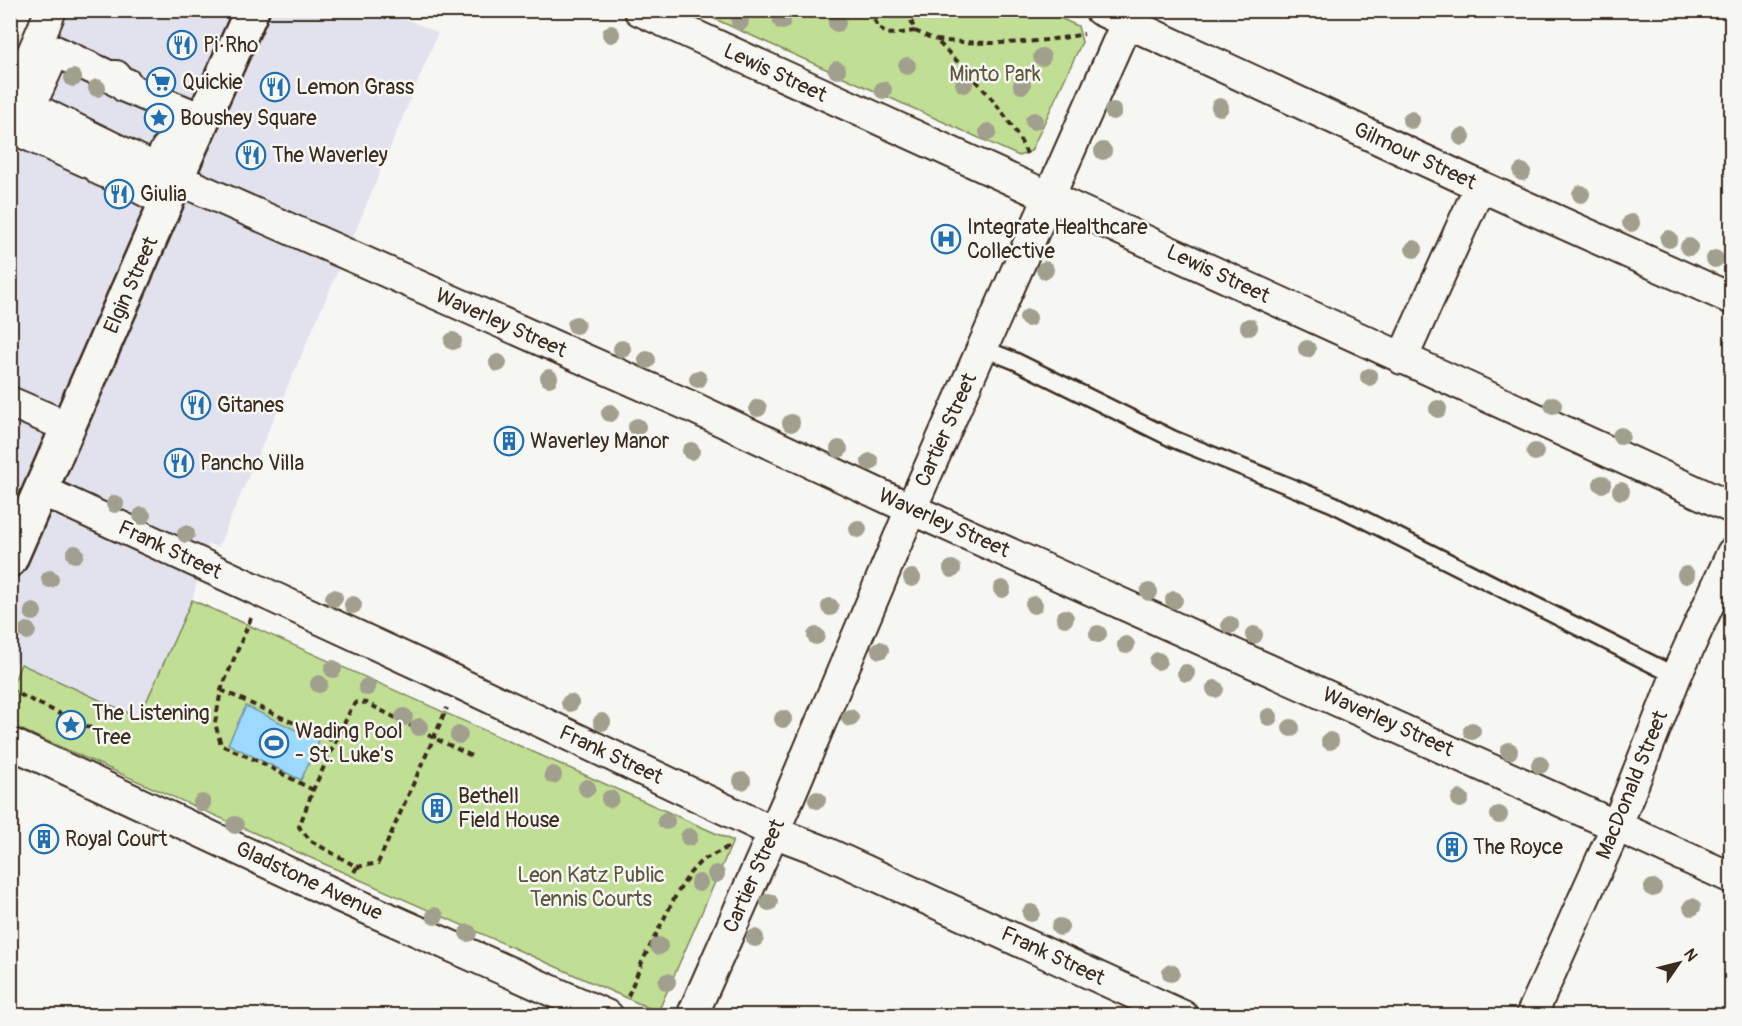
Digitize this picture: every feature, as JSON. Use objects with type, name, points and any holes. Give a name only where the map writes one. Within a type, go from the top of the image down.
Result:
[{"type":"main road","name":"Elgin Street","points":[[10,560],[68,427],[167,174],[252,10]]},
{"type":"street","points":[[17,102],[51,10]]},
{"type":"street","name":"Lewis Street","points":[[639,10],[1731,508]]},
{"type":"street","name":"Cartier Street","points":[[692,1016],[911,509],[1050,197],[1112,19]]},
{"type":"street","name":"Gilmour Street","points":[[1112,19],[1185,49],[1731,300]]},
{"type":"street","points":[[17,102],[55,51],[113,78],[116,76],[115,80],[127,84],[126,87],[188,113],[177,139],[166,149],[167,174]]},
{"type":"street","name":"Waverley Street","points":[[17,102],[167,174],[681,403],[1731,878]]},
{"type":"street","points":[[1402,359],[1480,186]]},
{"type":"street","points":[[10,402],[68,427]]},
{"type":"street","name":"Frank Street","points":[[41,490],[459,683],[773,832],[818,849],[1183,1016]]},
{"type":"street","name":"MacDonald Street","points":[[1531,1016],[1617,825],[1676,676],[1731,553]]},
{"type":"street","name":"Gladstone Avenue","points":[[10,743],[344,898],[617,1008]]},
{"type":"lane","points":[[982,348],[1016,362],[1173,439],[1333,504],[1676,676]]},
{"type":"path","points":[[869,10],[878,28],[887,34],[915,31],[936,40],[976,44],[1058,39],[1112,19]]},
{"type":"path","points":[[907,10],[915,31]]},
{"type":"path","points":[[936,40],[984,87],[1018,134],[1030,160]]},
{"type":"path","points":[[263,593],[237,648],[221,690],[215,723],[220,745],[260,762],[313,790]]},
{"type":"path","points":[[459,683],[434,738],[378,863],[357,867],[311,841],[299,827],[313,790],[357,702],[367,703],[434,738],[474,757]]},
{"type":"path","points":[[10,690],[99,732]]},
{"type":"path","points":[[221,690],[336,742]]},
{"type":"path","points":[[617,1008],[676,895],[690,873],[701,861],[733,844]]},
{"type":"path","points":[[344,898],[357,867]]},
{"type":"shaded area","points":[[69,11],[388,11],[438,33],[357,227],[218,547],[208,544],[192,600],[139,718],[11,659],[11,143]]},
{"type":"green space","name":"Minto Park","points":[[697,11],[1044,11],[1078,26],[1082,42],[1031,151],[1019,156]]},
{"type":"green space","name":"Leon Katz Public Tennis Courts","points":[[192,600],[733,841],[658,1012],[11,725],[11,689],[21,664],[139,718]]},
{"type":"water","name":"Wading Pool - St. Luke's","points":[[246,706],[319,741],[301,780],[228,744]]},
{"type":"place","name":"Pi·Rho","points":[[182,45]]},
{"type":"place","name":"Quickie","points":[[161,82]]},
{"type":"place","name":"Lemon Grass","points":[[275,87]]},
{"type":"place","name":"Boushey Square","points":[[159,118]]},
{"type":"place","name":"The Waverley","points":[[251,155]]},
{"type":"place","name":"Giulia","points":[[119,194]]},
{"type":"place","name":"Integrate Healthcare Collective","points":[[946,239]]},
{"type":"place","name":"Gitanes","points":[[196,405]]},
{"type":"place","name":"Waverley Manor","points":[[509,441]]},
{"type":"place","name":"Pancho Villa","points":[[179,463]]},
{"type":"place","name":"The Listening Tree","points":[[71,725]]},
{"type":"place","name":"Wading Pool - St. Luke's","points":[[274,743]]},
{"type":"place","name":"Bethell Field House","points":[[437,808]]},
{"type":"place","name":"Royal Court","points":[[44,839]]},
{"type":"place","name":"The Royce","points":[[1452,847]]}]
